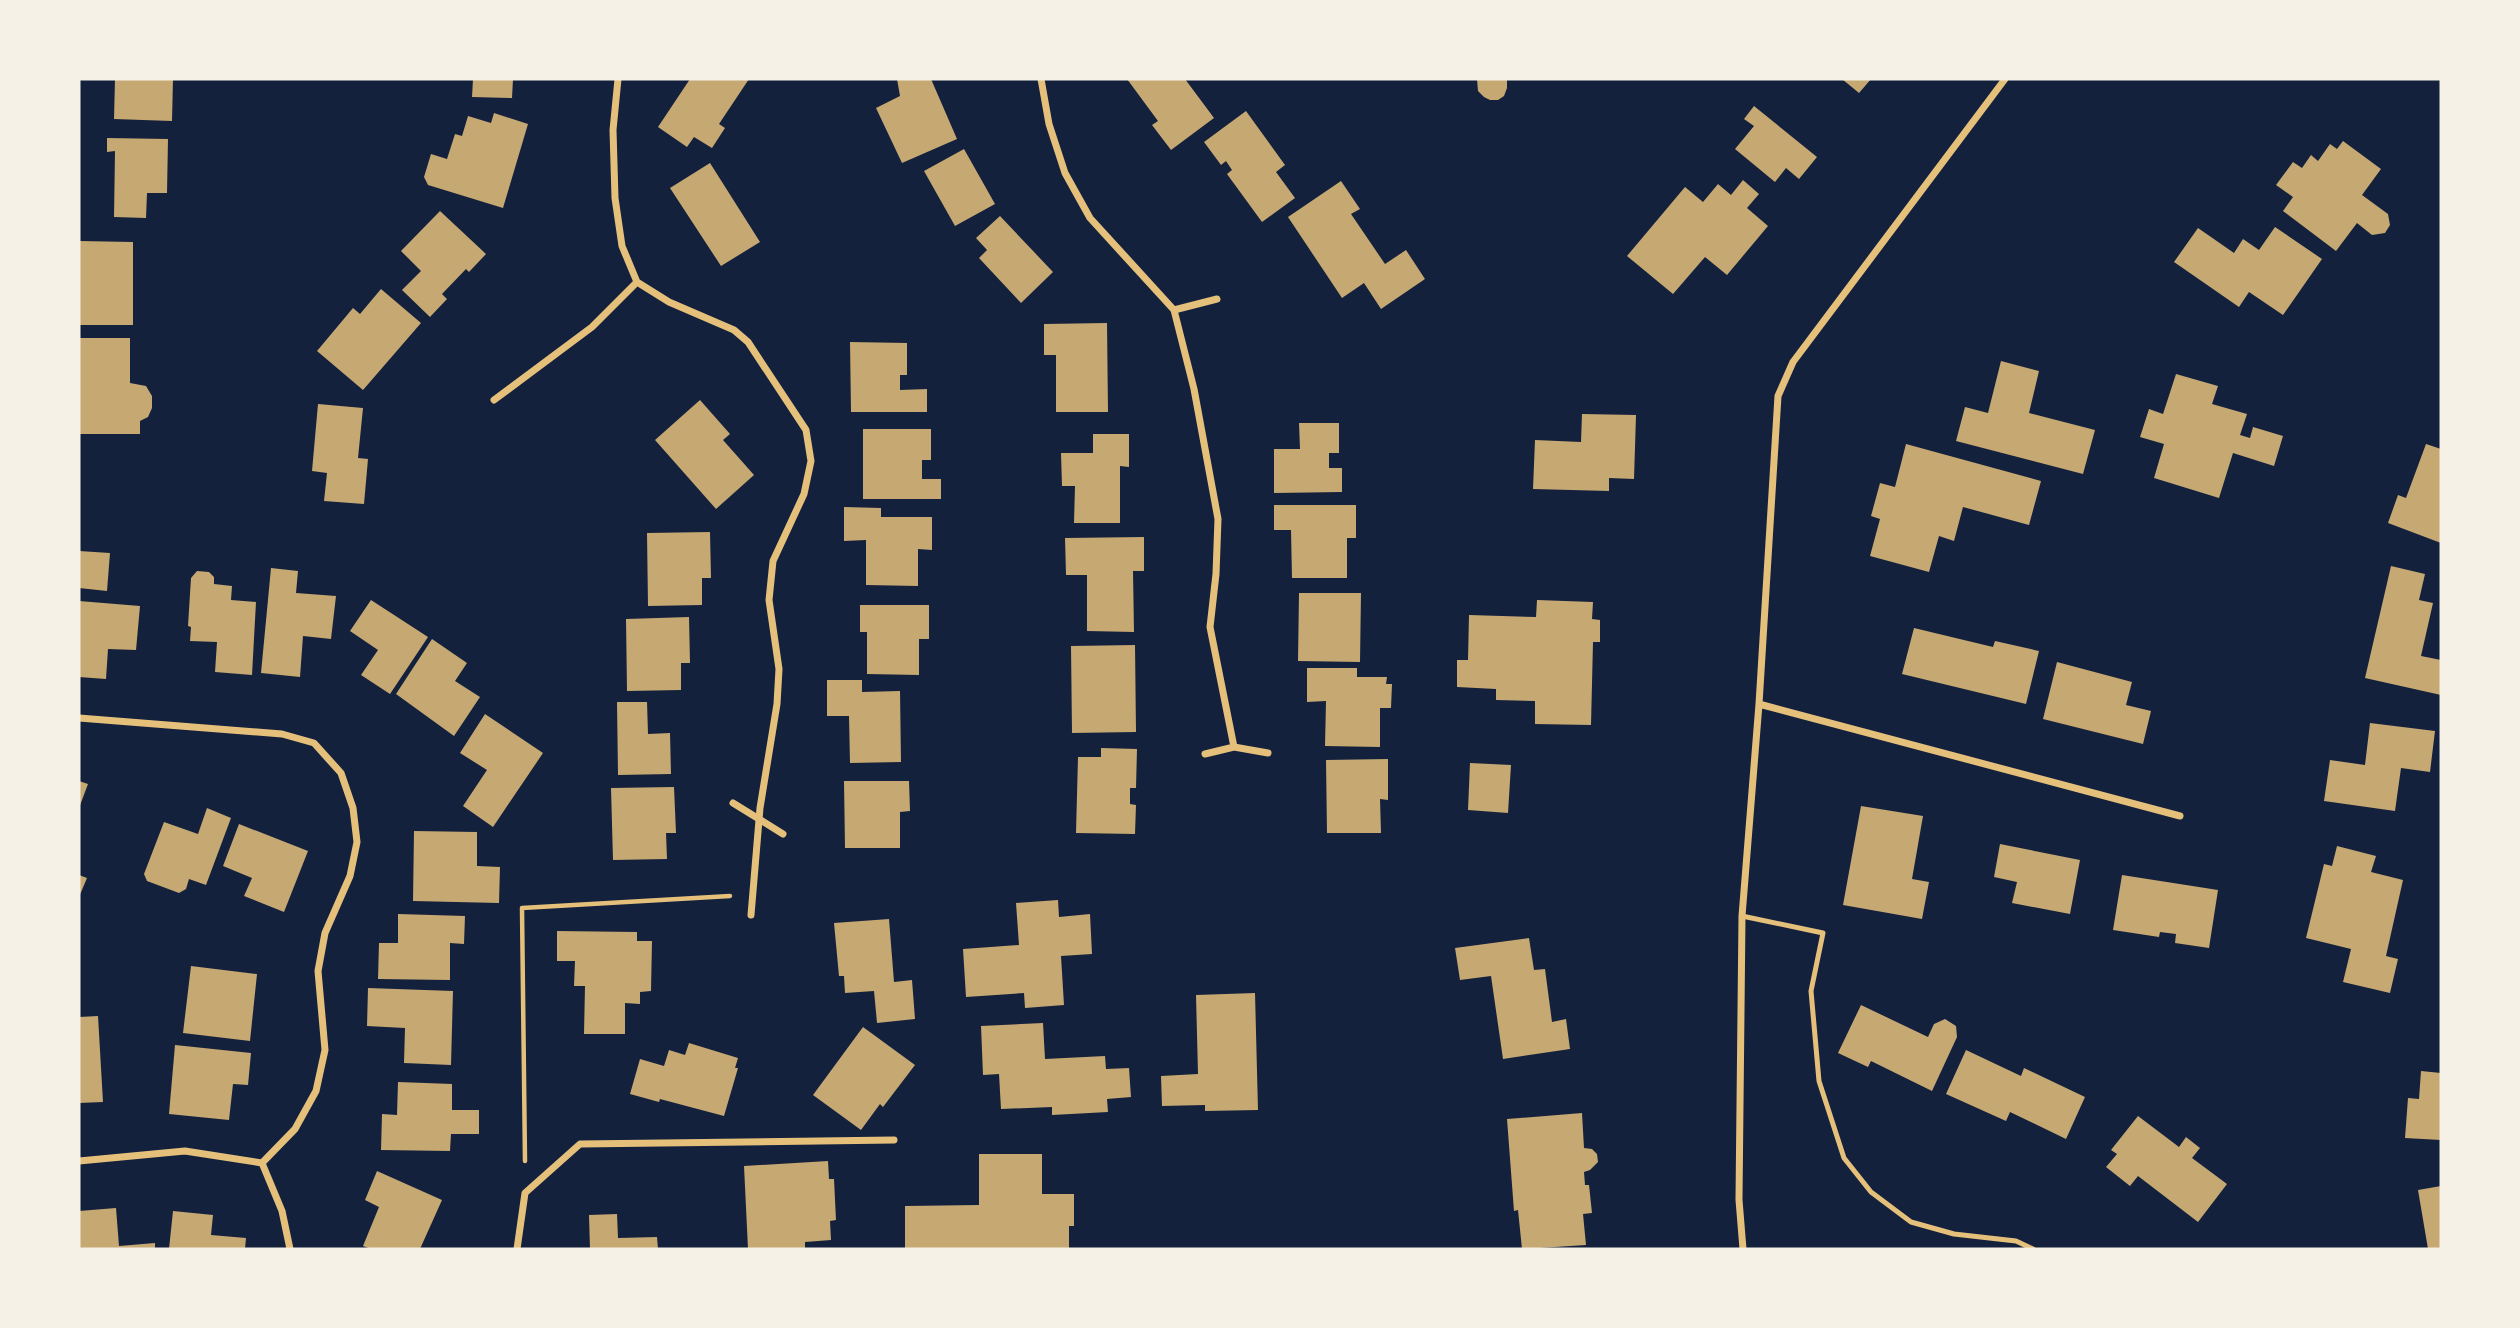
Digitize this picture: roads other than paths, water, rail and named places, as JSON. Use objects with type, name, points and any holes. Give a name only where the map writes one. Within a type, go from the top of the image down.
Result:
[{"type":"street","points":[[618,79],[613,130],[615,198],[622,246],[637,282],[669,302],[734,330],[748,342],[806,430],[811,461],[804,495],[773,561],[769,600],[779,669],[777,704],[759,819],[751,915]]},
{"type":"street","points":[[1041,79],[1049,124],[1065,173],[1090,218],[1174,310],[1194,389],[1218,519],[1210,627],[1234,747]]},
{"type":"street","points":[[1743,1249],[1739,1200],[1742,916],[1759,704],[1778,396],[1793,362],[2006,79]]},
{"type":"street","points":[[494,400],[592,327],[637,282]]},
{"type":"street","points":[[1174,310],[1217,299]]},
{"type":"street","points":[[1759,704],[2180,816]]},
{"type":"street","points":[[79,718],[282,734],[314,743],[341,773],[353,808],[357,842],[350,876],[325,933],[318,971],[325,1050],[316,1091],[295,1129],[262,1163]]},
{"type":"street","points":[[1205,754],[1234,747],[1268,753]]},
{"type":"street","points":[[733,803],[783,834]]},
{"type":"street","points":[[517,1249],[525,1193],[580,1144],[894,1140]]},
{"type":"street","points":[[79,1161],[185,1151],[262,1163]]},
{"type":"street","points":[[262,1163],[282,1211],[290,1249]]},
{"type":"lane","points":[[1742,916],[1823,933],[1811,991],[1819,1081],[1844,1158],[1871,1192],[1911,1222],[1954,1234],[2016,1241],[2033,1249]]}]
